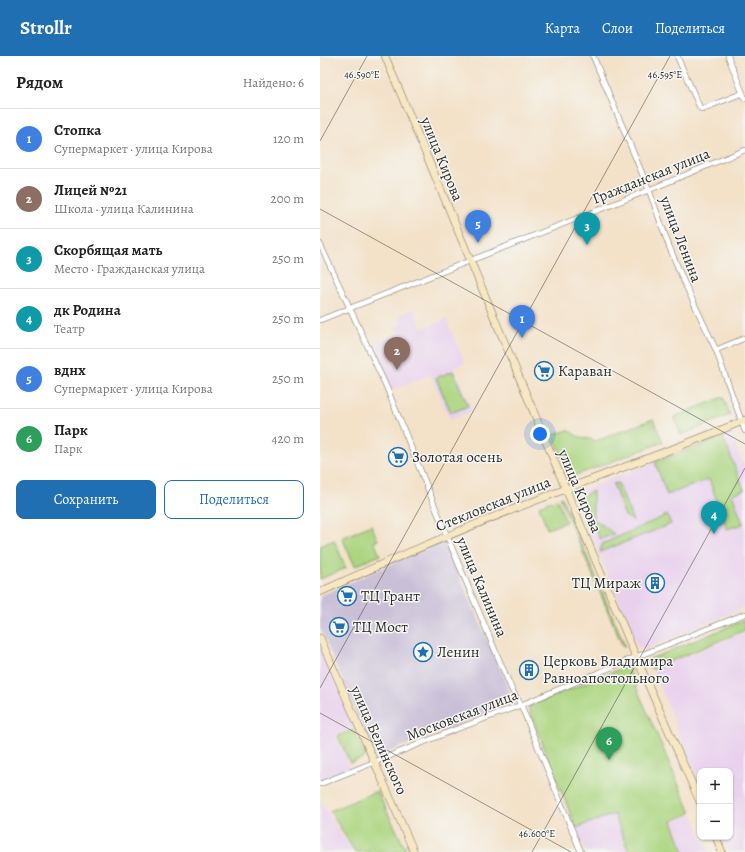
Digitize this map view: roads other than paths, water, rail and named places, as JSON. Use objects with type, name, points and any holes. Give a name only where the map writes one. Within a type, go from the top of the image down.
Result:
[{"type":"street","name":"улица Кирова","points":[[385,56],[565,489],[636,657],[697,795]]},
{"type":"street","name":"улица Ленина","points":[[594,56],[650,190],[669,246],[681,275],[716,350],[743,421],[745,431]]},
{"type":"street","points":[[676,56],[700,108],[702,109],[743,93]]},
{"type":"street","points":[[728,56],[745,99]]},
{"type":"street","name":"Гражданская улица","points":[[320,320],[650,190],[745,150]]},
{"type":"street","name":"улица Калинина","points":[[320,244],[386,386],[447,537],[512,690],[521,705],[581,852]]},
{"type":"street","points":[[716,350],[745,338]]},
{"type":"street","name":"Стекловская улица","points":[[320,592],[447,537],[565,489],[679,448],[743,421]]},
{"type":"street","name":"Московская улица","points":[[320,784],[454,730],[521,705],[745,614]]},
{"type":"street","name":"улица Белинского","points":[[320,638],[414,852]]},
{"type":"street","points":[[717,840],[722,852]]},
{"type":"place","name":"вднх","points":[[478,243]]},
{"type":"place","name":"Скорбящая мать","points":[[587,245]]},
{"type":"place","name":"Стопка","points":[[522,338]]},
{"type":"place","name":"Лицей №21","points":[[397,370]]},
{"type":"place","name":"Караван","points":[[544,371]]},
{"type":"place","name":"Золотая осень","points":[[398,457]]},
{"type":"place","name":"дк Родина","points":[[714,534]]},
{"type":"place","name":"ТЦ Мираж","points":[[655,583]]},
{"type":"place","name":"ТЦ Грант","points":[[347,596]]},
{"type":"place","name":"ТЦ Мост","points":[[339,627]]},
{"type":"place","name":"Ленин","points":[[423,652]]},
{"type":"place","name":"Церковь Владимира Равноапостольного","points":[[529,670]]},
{"type":"place","name":"Парк","points":[[609,760]]}]
